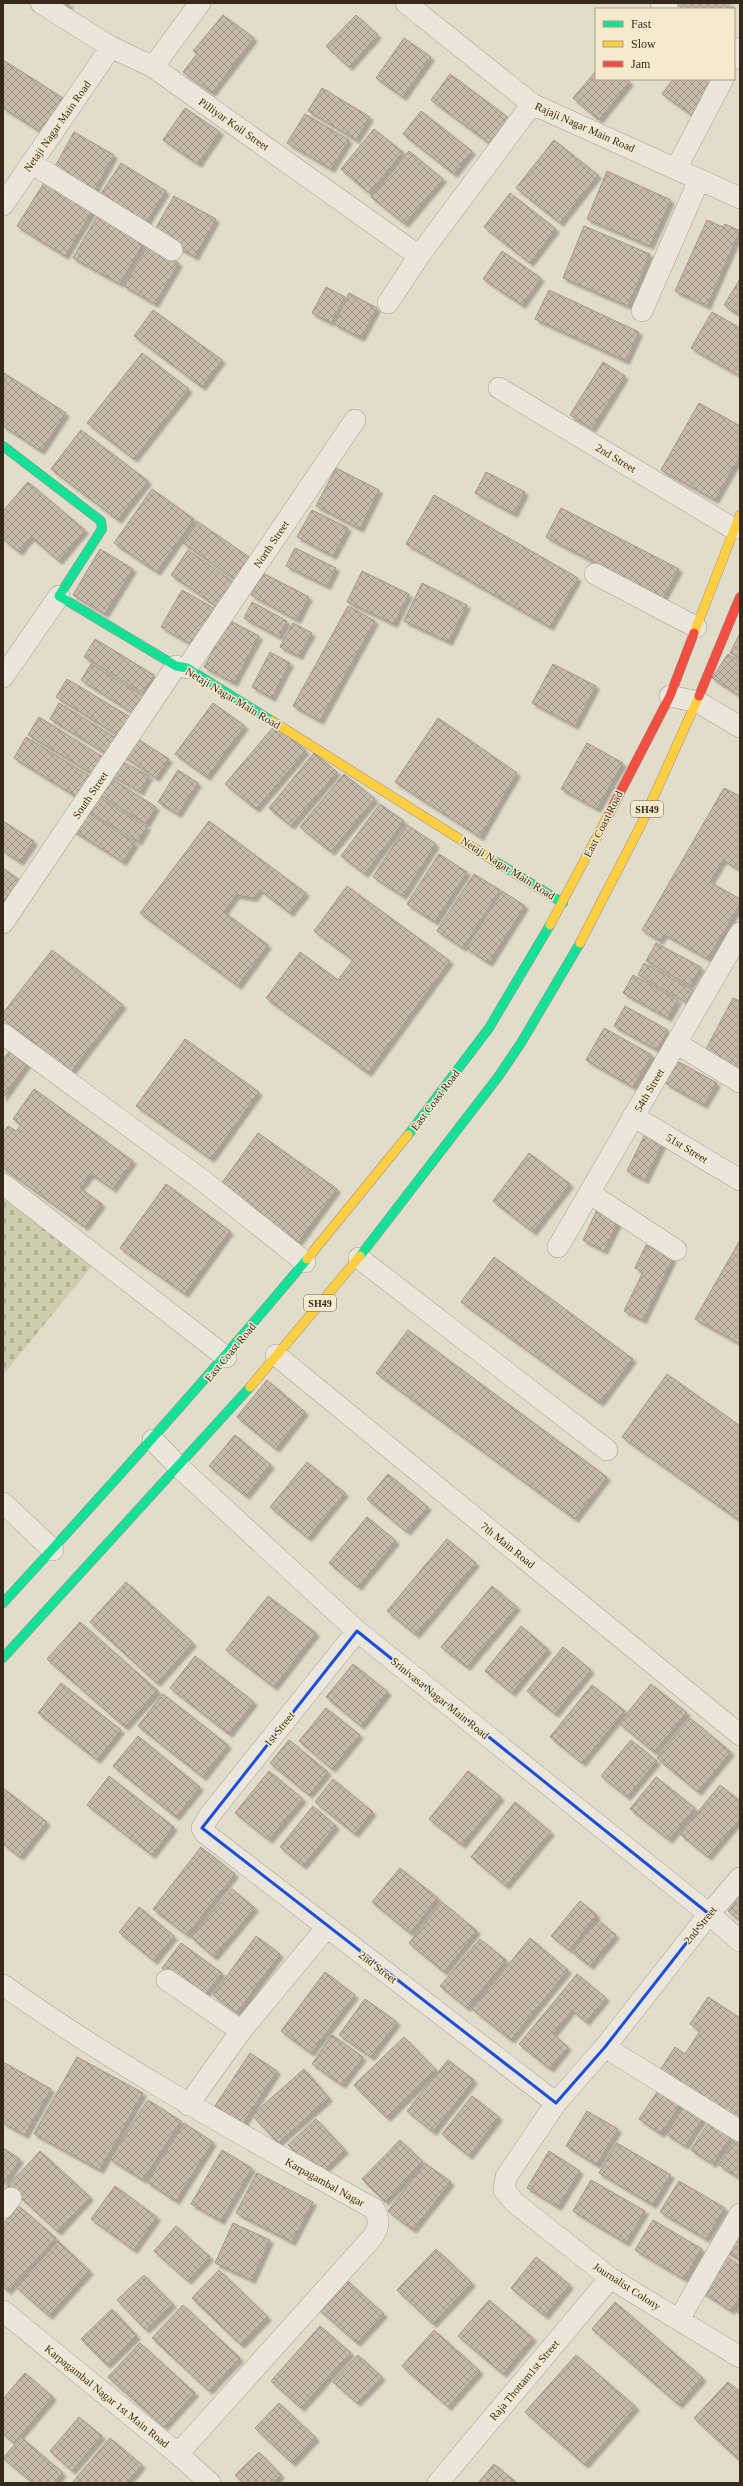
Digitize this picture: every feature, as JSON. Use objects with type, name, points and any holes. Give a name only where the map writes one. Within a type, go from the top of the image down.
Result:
[{"type":"main road","points":[[3,446],[101,521],[102,529],[59,596]]},
{"type":"main road","name":"East Coast Road","points":[[3,1602],[53,1550],[226,1357],[411,1132],[489,1028],[563,902],[670,696],[737,522]]},
{"type":"main road","name":"Netaji Nagar Main Road","points":[[59,596],[182,667],[563,902]]},
{"type":"main road","name":"SH49","points":[[3,1658],[179,1467],[359,1258],[521,1043],[596,916],[698,702],[740,597]]},
{"type":"street","name":"Pilliyar Koil Street","points":[[42,3],[111,47],[154,67],[419,256]]},
{"type":"street","points":[[154,67],[200,3]]},
{"type":"street","name":"Rajaji Nagar Main Road","points":[[406,3],[532,104],[740,198]]},
{"type":"street","name":"Netaji Nagar Main Road","points":[[4,199],[31,163],[111,47]]},
{"type":"street","points":[[735,57],[740,48]]},
{"type":"street","points":[[676,169],[722,80]]},
{"type":"street","points":[[388,303],[419,256],[532,104]]},
{"type":"street","points":[[31,163],[172,250]]},
{"type":"street","points":[[642,311],[699,180]]},
{"type":"street","name":"2nd Street","points":[[499,388],[737,522]]},
{"type":"street","name":"North Street","points":[[182,667],[355,420]]},
{"type":"street","points":[[595,574],[696,627]]},
{"type":"street","points":[[3,677],[59,596]]},
{"type":"street","name":"South Street","points":[[3,923],[182,667]]},
{"type":"street","points":[[670,696],[698,702],[740,727]]},
{"type":"street","name":"54th Street","points":[[558,1247],[676,1044],[733,959],[740,933]]},
{"type":"street","points":[[3,1034],[202,1180],[305,1262]]},
{"type":"street","points":[[676,1044],[740,1082]]},
{"type":"street","name":"51st Street","points":[[633,1116],[740,1180]]},
{"type":"street","points":[[3,1184],[226,1357]]},
{"type":"street","points":[[589,1193],[676,1250]]},
{"type":"street","points":[[359,1258],[607,1450]]},
{"type":"street","name":"7th Main Road","points":[[276,1355],[740,1735]]},
{"type":"street","name":"Srinivasa Nagar Main Road","points":[[153,1440],[179,1467],[357,1631],[709,1914],[740,1941]]},
{"type":"street","points":[[3,1503],[53,1550]]},
{"type":"street","name":"1st Street","points":[[202,1828],[209,1816],[357,1631]]},
{"type":"street","name":"2nd Street","points":[[202,1828],[205,1833],[556,2103]]},
{"type":"street","name":"2nd Street","points":[[504,2190],[506,2177],[556,2103],[605,2047],[709,1914],[740,1878]]},
{"type":"street","points":[[188,2105],[241,2031],[327,1927]]},
{"type":"street","points":[[166,1980],[241,2031]]},
{"type":"street","name":"Karpagambal Nagar","points":[[3,1985],[62,2027],[188,2105],[374,2209],[379,2225],[370,2240],[178,2454]]},
{"type":"street","points":[[605,2047],[740,2131]]},
{"type":"street","name":"Journalist Colony","points":[[504,2190],[514,2202],[610,2278],[740,2357]]},
{"type":"street","points":[[679,2319],[740,2214]]},
{"type":"street","name":"Raja Thottam1st Street","points":[[438,2483],[610,2278]]},
{"type":"street","name":"Karpagambal Nagar 1st Main Road","points":[[3,2311],[178,2454],[210,2483]]},
{"type":"highlighted area","points":[[357,1631],[709,1914],[605,2047],[556,2103],[202,1828]]},
{"type":"green space","points":[[3,1191],[96,1261],[3,1375]]},
{"type":"building","points":[[59,3],[70,3],[67,8]]},
{"type":"building","points":[[676,3],[731,3],[727,8],[682,8]]},
{"type":"building","points":[[223,15],[254,38],[212,93],[183,72],[197,54],[193,51]]},
{"type":"building","points":[[356,15],[378,35],[349,67],[326,46]]},
{"type":"building","points":[[404,38],[431,57],[403,97],[376,78]]},
{"type":"building","points":[[3,60],[63,98],[41,132],[3,108]]},
{"type":"building","points":[[595,72],[595,80],[627,80],[630,82],[599,120],[573,98]]},
{"type":"building","points":[[450,74],[509,118],[489,143],[431,100]]},
{"type":"building","points":[[672,80],[716,80],[692,115],[662,94]]},
{"type":"building","points":[[322,88],[370,117],[356,140],[308,111]]},
{"type":"building","points":[[185,108],[220,132],[198,164],[163,140]]},
{"type":"building","points":[[421,111],[472,151],[454,174],[403,134]]},
{"type":"building","points":[[305,114],[349,140],[331,169],[287,143]]},
{"type":"building","points":[[374,129],[403,152],[369,193],[341,169]]},
{"type":"building","points":[[74,132],[114,155],[92,195],[52,172]]},
{"type":"building","points":[[554,140],[598,175],[560,223],[516,188]]},
{"type":"building","points":[[409,151],[443,179],[405,224],[371,197]]},
{"type":"building","points":[[121,163],[166,191],[144,226],[99,197]]},
{"type":"building","points":[[607,171],[671,200],[650,246],[587,219]]},
{"type":"building","points":[[47,178],[95,207],[65,256],[17,226]]},
{"type":"building","points":[[510,193],[556,229],[530,263],[484,227]]},
{"type":"building","points":[[174,196],[216,219],[195,257],[153,233]]},
{"type":"building","points":[[100,212],[146,238],[120,284],[73,258]]},
{"type":"building","points":[[707,220],[723,227],[725,224],[740,231],[707,306],[675,291]]},
{"type":"building","points":[[584,226],[650,254],[628,306],[563,278]]},
{"type":"building","points":[[148,245],[179,263],[155,304],[124,286]]},
{"type":"building","points":[[502,251],[541,278],[522,305],[483,279]]},
{"type":"building","points":[[740,279],[740,316],[724,305]]},
{"type":"building","points":[[326,287],[345,297],[331,323],[312,313]]},
{"type":"building","points":[[549,290],[639,332],[626,361],[535,319]]},
{"type":"building","points":[[349,293],[377,308],[361,338],[334,324]]},
{"type":"building","points":[[153,310],[222,360],[202,387],[134,336]]},
{"type":"building","points":[[712,312],[740,328],[740,376],[691,348]]},
{"type":"building","points":[[142,353],[189,389],[134,459],[87,423]]},
{"type":"building","points":[[603,362],[625,376],[592,429],[570,415]]},
{"type":"building","points":[[4,373],[66,413],[41,451],[3,426]]},
{"type":"building","points":[[699,403],[740,426],[740,456],[715,500],[661,470]]},
{"type":"building","points":[[81,430],[148,481],[118,520],[51,469]]},
{"type":"building","points":[[336,468],[379,490],[360,529],[316,506]]},
{"type":"building","points":[[486,472],[525,492],[514,514],[475,493]]},
{"type":"building","points":[[28,482],[85,530],[59,561],[31,537],[19,552],[3,539],[3,511]]},
{"type":"building","points":[[152,489],[194,519],[157,572],[114,543]]},
{"type":"building","points":[[434,495],[578,578],[550,627],[406,544]]},
{"type":"building","points":[[561,508],[679,569],[663,598],[546,537]]},
{"type":"building","points":[[312,510],[348,528],[333,556],[297,537]]},
{"type":"building","points":[[198,522],[252,559],[237,581],[183,543]]},
{"type":"building","points":[[295,548],[336,568],[327,586],[286,566]]},
{"type":"building","points":[[100,549],[133,569],[105,614],[73,595]]},
{"type":"building","points":[[188,550],[239,586],[222,610],[171,575]]},
{"type":"building","points":[[362,571],[409,594],[394,624],[347,602]]},
{"type":"building","points":[[263,573],[309,597],[297,620],[251,595]]},
{"type":"building","points":[[422,583],[467,605],[449,642],[404,621]]},
{"type":"building","points":[[182,590],[217,610],[196,647],[161,627]]},
{"type":"building","points":[[252,602],[287,621],[279,637],[244,618]]},
{"type":"building","points":[[348,606],[375,621],[320,721],[293,706]]},
{"type":"building","points":[[229,620],[259,636],[234,683],[204,667]]},
{"type":"building","points":[[293,623],[312,633],[299,656],[280,647]]},
{"type":"building","points":[[740,633],[740,658],[730,653]]},
{"type":"building","points":[[95,639],[154,675],[143,693],[84,657]]},
{"type":"building","points":[[270,652],[290,663],[272,698],[252,687]]},
{"type":"building","points":[[728,654],[740,662],[740,696],[712,678]]},
{"type":"building","points":[[91,664],[150,700],[139,717],[81,680]]},
{"type":"building","points":[[553,664],[596,686],[575,726],[532,703]]},
{"type":"building","points":[[67,679],[130,717],[119,736],[56,697]]},
{"type":"building","points":[[59,703],[119,740],[110,756],[50,719]]},
{"type":"building","points":[[213,703],[245,726],[207,777],[175,754]]},
{"type":"building","points":[[39,717],[106,759],[96,776],[28,735]]},
{"type":"building","points":[[438,718],[517,773],[480,837],[395,782]]},
{"type":"building","points":[[275,725],[306,751],[256,809],[225,784]]},
{"type":"building","points":[[133,736],[169,759],[156,778],[120,754]]},
{"type":"building","points":[[26,737],[91,777],[79,798],[14,758]]},
{"type":"building","points":[[587,743],[623,763],[597,809],[561,789]]},
{"type":"building","points":[[314,753],[337,772],[291,826],[269,808]]},
{"type":"building","points":[[118,759],[149,776],[140,792],[109,774]]},
{"type":"building","points":[[178,770],[198,783],[178,814],[158,802]]},
{"type":"building","points":[[344,774],[375,799],[331,852],[300,827]]},
{"type":"building","points":[[107,776],[156,807],[146,824],[97,793]]},
{"type":"building","points":[[724,788],[740,796],[740,870],[723,860],[710,882],[740,899],[740,904],[708,959],[664,934],[660,941],[642,930]]},
{"type":"building","points":[[94,794],[147,827],[138,842],[85,809]]},
{"type":"building","points":[[380,804],[404,821],[365,874],[341,856]]},
{"type":"building","points":[[84,810],[135,843],[123,862],[72,830]]},
{"type":"building","points":[[3,821],[34,841],[20,862],[3,851]]},
{"type":"building","points":[[209,821],[306,893],[290,913],[260,890],[254,898],[236,895],[224,912],[268,945],[238,986],[140,913]]},
{"type":"building","points":[[407,825],[436,844],[403,896],[373,877]]},
{"type":"building","points":[[439,854],[467,872],[435,922],[407,904]]},
{"type":"building","points":[[3,868],[24,883],[3,915]]},
{"type":"building","points":[[474,874],[500,890],[463,948],[437,931]]},
{"type":"building","points":[[347,886],[450,961],[368,1073],[266,998],[300,952],[338,980],[353,960],[314,931]]},
{"type":"building","points":[[502,891],[525,906],[489,963],[466,948]]},
{"type":"building","points":[[656,943],[701,967],[690,986],[646,961]]},
{"type":"building","points":[[52,950],[123,1005],[71,1072],[3,1019],[3,1013]]},
{"type":"building","points":[[644,963],[693,990],[686,1002],[638,975]]},
{"type":"building","points":[[633,975],[678,1000],[668,1018],[623,993]]},
{"type":"building","points":[[733,998],[740,1001],[740,1072],[704,1053]]},
{"type":"building","points":[[625,1006],[668,1030],[657,1050],[614,1026]]},
{"type":"building","points":[[604,1028],[652,1055],[633,1087],[586,1060]]},
{"type":"building","points":[[185,1039],[259,1092],[211,1159],[136,1106]]},
{"type":"building","points":[[9,1052],[17,1057],[20,1053],[30,1060],[3,1098],[3,1059]]},
{"type":"building","points":[[677,1061],[717,1083],[704,1105],[665,1083]]},
{"type":"building","points":[[34,1089],[133,1161],[113,1189],[91,1174],[80,1188],[102,1204],[85,1227],[3,1168],[3,1133],[8,1126],[16,1131],[21,1125],[13,1119]]},
{"type":"building","points":[[258,1133],[337,1189],[298,1243],[219,1187]]},
{"type":"building","points":[[645,1134],[663,1143],[645,1180],[627,1171]]},
{"type":"building","points":[[529,1153],[570,1184],[533,1232],[493,1201]]},
{"type":"building","points":[[166,1184],[230,1231],[185,1294],[120,1248]]},
{"type":"building","points":[[597,1210],[619,1220],[604,1251],[583,1240]]},
{"type":"building","points":[[740,1240],[740,1344],[695,1319]]},
{"type":"building","points":[[646,1245],[673,1258],[643,1320],[624,1311],[643,1272],[635,1268]]},
{"type":"building","points":[[494,1257],[633,1359],[600,1403],[461,1302]]},
{"type":"building","points":[[408,1330],[607,1477],[575,1519],[376,1373]]},
{"type":"building","points":[[667,1374],[740,1426],[740,1521],[622,1437]]},
{"type":"building","points":[[267,1380],[305,1412],[276,1449],[237,1417]]},
{"type":"building","points":[[235,1435],[271,1465],[246,1496],[209,1466]]},
{"type":"building","points":[[307,1462],[345,1493],[308,1538],[270,1507]]},
{"type":"building","points":[[388,1474],[428,1507],[407,1532],[367,1499]]},
{"type":"building","points":[[367,1517],[396,1541],[358,1587],[329,1563]]},
{"type":"building","points":[[447,1539],[476,1563],[416,1635],[387,1611]]},
{"type":"building","points":[[126,1582],[193,1643],[157,1683],[90,1622]]},
{"type":"building","points":[[492,1586],[517,1607],[467,1667],[441,1647]]},
{"type":"building","points":[[268,1596],[316,1633],[274,1687],[226,1650]]},
{"type":"building","points":[[80,1622],[158,1691],[125,1727],[47,1659]]},
{"type":"building","points":[[521,1626],[548,1649],[512,1693],[485,1671]]},
{"type":"building","points":[[563,1647],[591,1670],[555,1714],[527,1691]]},
{"type":"building","points":[[195,1656],[254,1702],[229,1734],[170,1688]]},
{"type":"building","points":[[353,1664],[388,1692],[361,1726],[326,1697]]},
{"type":"building","points":[[61,1683],[121,1730],[97,1760],[38,1713]]},
{"type":"building","points":[[651,1684],[687,1713],[654,1752],[619,1723]]},
{"type":"building","points":[[592,1685],[625,1711],[582,1763],[550,1737]]},
{"type":"building","points":[[163,1694],[228,1745],[203,1777],[138,1726]]},
{"type":"building","points":[[326,1708],[360,1735],[332,1769],[299,1741]]},
{"type":"building","points":[[690,1718],[731,1752],[698,1792],[657,1758]]},
{"type":"building","points":[[138,1736],[200,1787],[176,1817],[113,1766]]},
{"type":"building","points":[[289,1740],[328,1772],[309,1795],[270,1763]]},
{"type":"building","points":[[631,1740],[657,1761],[627,1797],[601,1776]]},
{"type":"building","points":[[269,1771],[303,1799],[269,1840],[235,1813]]},
{"type":"building","points":[[468,1771],[501,1797],[462,1845],[429,1819]]},
{"type":"building","points":[[109,1776],[174,1827],[152,1855],[87,1805]]},
{"type":"building","points":[[656,1777],[695,1808],[669,1840],[630,1809]]},
{"type":"building","points":[[333,1779],[373,1812],[355,1834],[315,1802]]},
{"type":"building","points":[[720,1785],[740,1801],[740,1819],[708,1857],[680,1834]]},
{"type":"building","points":[[3,1788],[47,1822],[20,1857],[3,1844]]},
{"type":"building","points":[[515,1802],[551,1832],[506,1886],[471,1857]]},
{"type":"building","points":[[313,1806],[336,1826],[303,1866],[280,1847]]},
{"type":"building","points":[[201,1847],[235,1874],[187,1935],[153,1909]]},
{"type":"building","points":[[400,1868],[438,1898],[410,1933],[372,1902]]},
{"type":"building","points":[[232,1889],[255,1908],[214,1957],[191,1937]]},
{"type":"building","points":[[740,1896],[740,1921],[728,1911]]},
{"type":"building","points":[[580,1901],[597,1915],[569,1950],[551,1936]]},
{"type":"building","points":[[442,1902],[477,1931],[444,1972],[409,1943]]},
{"type":"building","points":[[139,1907],[174,1936],[154,1961],[119,1932]]},
{"type":"building","points":[[598,1920],[616,1935],[590,1966],[572,1952]]},
{"type":"building","points":[[256,1936],[280,1954],[237,2013],[213,1995]]},
{"type":"building","points":[[530,1938],[568,1970],[511,2040],[472,2009]]},
{"type":"building","points":[[480,1939],[506,1960],[467,2008],[440,1986]]},
{"type":"building","points":[[181,1943],[222,1973],[203,1998],[162,1968]]},
{"type":"building","points":[[325,1972],[355,1995],[311,2053],[281,2031]]},
{"type":"building","points":[[577,1974],[606,1998],[586,2022],[572,2010],[553,2034],[568,2047],[550,2069],[519,2044]]},
{"type":"building","points":[[708,1997],[740,2018],[740,2123],[660,2070],[675,2047],[685,2054],[700,2031],[690,2024]]},
{"type":"building","points":[[365,1999],[397,2022],[371,2057],[339,2035]]},
{"type":"building","points":[[332,2035],[363,2057],[342,2085],[312,2064]]},
{"type":"building","points":[[404,2037],[436,2070],[387,2118],[354,2085]]},
{"type":"building","points":[[250,2053],[277,2071],[243,2124],[215,2106]]},
{"type":"building","points":[[77,2057],[143,2093],[100,2170],[34,2134]]},
{"type":"building","points":[[448,2060],[474,2080],[433,2132],[407,2111]]},
{"type":"building","points":[[3,2062],[51,2089],[25,2135],[3,2123]]},
{"type":"building","points":[[304,2069],[329,2098],[278,2143],[252,2115]]},
{"type":"building","points":[[659,2089],[681,2103],[661,2134],[639,2119]]},
{"type":"building","points":[[472,2096],[499,2117],[469,2156],[442,2134]]},
{"type":"building","points":[[148,2100],[181,2121],[143,2180],[110,2159]]},
{"type":"building","points":[[685,2104],[704,2117],[685,2146],[666,2134]]},
{"type":"building","points":[[587,2111],[618,2129],[597,2165],[566,2146]]},
{"type":"building","points":[[316,2119],[345,2150],[318,2176],[288,2145]]},
{"type":"building","points":[[711,2119],[733,2133],[713,2164],[691,2150]]},
{"type":"building","points":[[184,2123],[213,2142],[176,2201],[147,2182]]},
{"type":"building","points":[[737,2137],[740,2138],[740,2179],[719,2165]]},
{"type":"building","points":[[400,2140],[423,2162],[385,2202],[362,2179]]},
{"type":"building","points":[[617,2143],[671,2175],[653,2205],[599,2173]]},
{"type":"building","points":[[3,2148],[20,2159],[3,2186]]},
{"type":"building","points":[[222,2150],[252,2168],[221,2221],[191,2204]]},
{"type":"building","points":[[40,2151],[90,2197],[58,2232],[8,2186]]},
{"type":"building","points":[[549,2151],[580,2171],[558,2207],[527,2188]]},
{"type":"building","points":[[425,2163],[451,2182],[413,2230],[388,2211]]},
{"type":"building","points":[[257,2173],[313,2202],[292,2242],[236,2213]]},
{"type":"building","points":[[591,2180],[645,2211],[626,2243],[573,2211]]},
{"type":"building","points":[[679,2181],[725,2208],[706,2239],[660,2212]]},
{"type":"building","points":[[115,2186],[157,2217],[134,2250],[91,2219]]},
{"type":"building","points":[[19,2206],[56,2238],[8,2291],[3,2287],[3,2224]]},
{"type":"building","points":[[653,2220],[702,2249],[684,2279],[635,2250]]},
{"type":"building","points":[[233,2223],[270,2240],[252,2280],[215,2263]]},
{"type":"building","points":[[176,2226],[210,2257],[188,2281],[154,2251]]},
{"type":"building","points":[[740,2227],[740,2260],[720,2248]]},
{"type":"building","points":[[58,2241],[90,2271],[49,2316],[16,2287]]},
{"type":"building","points":[[436,2249],[472,2283],[433,2324],[397,2290]]},
{"type":"building","points":[[726,2256],[740,2266],[740,2296],[731,2311],[702,2292]]},
{"type":"building","points":[[536,2257],[570,2285],[545,2316],[511,2288]]},
{"type":"building","points":[[219,2270],[268,2317],[241,2345],[192,2298]]},
{"type":"building","points":[[144,2275],[173,2304],[146,2330],[117,2300]]},
{"type":"building","points":[[342,2276],[384,2314],[357,2343],[315,2306]]},
{"type":"building","points":[[489,2300],[533,2338],[503,2374],[458,2336]]},
{"type":"building","points":[[615,2302],[703,2378],[679,2405],[592,2329]]},
{"type":"building","points":[[183,2305],[240,2358],[209,2391],[152,2338]]},
{"type":"building","points":[[740,2305],[740,2314],[736,2311]]},
{"type":"building","points":[[112,2309],[137,2336],[107,2365],[81,2339]]},
{"type":"building","points":[[320,2326],[351,2353],[301,2408],[271,2381]]},
{"type":"building","points":[[434,2330],[480,2371],[448,2407],[402,2366]]},
{"type":"building","points":[[140,2343],[195,2393],[164,2427],[108,2377]]},
{"type":"building","points":[[358,2355],[382,2377],[357,2403],[333,2382]]},
{"type":"building","points":[[576,2355],[636,2407],[585,2465],[525,2412]]},
{"type":"building","points":[[25,2373],[53,2397],[14,2443],[3,2434],[3,2399]]},
{"type":"building","points":[[728,2382],[740,2392],[740,2461],[694,2418]]},
{"type":"building","points":[[279,2403],[316,2438],[292,2463],[255,2428]]},
{"type":"building","points":[[79,2417],[102,2436],[72,2471],[50,2451]]},
{"type":"building","points":[[21,2437],[63,2473],[55,2483],[33,2483],[3,2458]]},
{"type":"building","points":[[110,2438],[142,2465],[127,2483],[72,2483]]},
{"type":"building","points":[[259,2452],[281,2475],[273,2483],[244,2483],[235,2475]]},
{"type":"building","points":[[494,2464],[517,2483],[478,2483]]},
{"type":"traffic: fast","points":[[3,446],[101,521],[102,529],[59,596],[176,666],[187,668],[272,721]]},
{"type":"traffic: fast","points":[[493,860],[563,903]]},
{"type":"traffic: fast","points":[[408,1135],[489,1028],[550,925]]},
{"type":"traffic: fast","points":[[360,1256],[498,1077],[521,1043],[580,943]]},
{"type":"traffic: fast","points":[[3,1603],[157,1433],[233,1347],[307,1259]]},
{"type":"traffic: fast","points":[[3,1658],[250,1387]]},
{"type":"traffic: slow","points":[[694,633],[740,515]]},
{"type":"traffic: slow","points":[[580,943],[641,825],[699,696]]},
{"type":"traffic: slow","points":[[272,721],[493,860]]},
{"type":"traffic: slow","points":[[550,925],[609,814]]},
{"type":"traffic: slow","points":[[307,1259],[408,1135]]},
{"type":"traffic: slow","points":[[250,1387],[360,1256]]},
{"type":"traffic: jam","points":[[699,696],[740,597]]},
{"type":"traffic: jam","points":[[609,814],[670,696],[694,633]]}]
